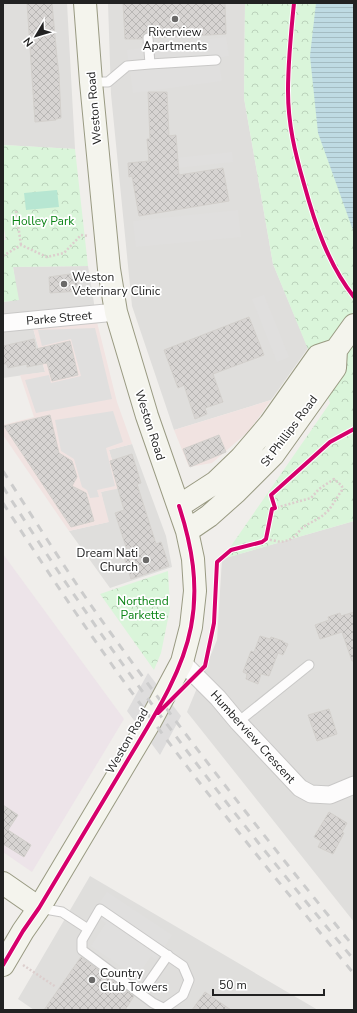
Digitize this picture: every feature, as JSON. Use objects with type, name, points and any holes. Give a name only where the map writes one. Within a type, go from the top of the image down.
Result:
[{"type":"main road","name":"Weston Road","points":[[6,960],[39,908],[151,720],[182,662],[191,627],[195,591],[193,559],[187,531],[147,416],[116,312],[109,269],[85,3]]},
{"type":"main road","name":"St Phillips Road","points":[[187,531],[209,516],[236,492],[273,455],[335,368],[336,350],[351,329]]},
{"type":"main road","name":"St Phillips Road","points":[[178,506],[216,482],[241,458],[270,424],[318,356],[336,350]]},
{"type":"main road","points":[[3,883],[39,908]]},
{"type":"street","name":"Parke Street","points":[[3,323],[116,312]]},
{"type":"street","name":"Humberview Crescent","points":[[182,662],[218,698],[238,722],[300,788],[311,794],[330,795],[354,785]]},
{"type":"lane","points":[[148,38],[150,64]]},
{"type":"lane","points":[[91,82],[108,82],[127,66],[216,60]]},
{"type":"lane","points":[[238,722],[309,665]]},
{"type":"lane","points":[[39,908],[62,912],[88,929]]},
{"type":"lane","points":[[100,909],[168,955],[183,966],[189,980],[183,994],[165,1009],[153,1003],[82,950],[82,940],[100,909]]},
{"type":"lane","points":[[145,988],[168,955]]},
{"type":"path","points":[[16,211],[21,245]]},
{"type":"path","points":[[21,245],[46,257],[64,253],[81,235],[106,237]]},
{"type":"path","points":[[3,256],[21,245]]},
{"type":"path","points":[[266,539],[281,542],[289,540],[295,536],[303,526],[321,517],[329,510],[342,490],[342,486],[334,479],[319,489],[311,498],[273,509],[271,495],[330,442],[354,429]]},
{"type":"path","points":[[262,542],[266,539],[268,531]]},
{"type":"path","points":[[6,960],[56,987]]},
{"type":"shaded area","points":[[3,3],[67,3],[75,149],[3,145]]},
{"type":"shaded area","points":[[108,3],[245,3],[244,98],[273,264],[308,348],[271,400],[174,430],[132,306],[111,94]]},
{"type":"shaded area","points":[[226,37],[229,56],[218,58],[222,81],[133,93],[127,50]]},
{"type":"shaded area","points":[[232,152],[233,162],[158,170],[157,160]]},
{"type":"shaded area","points":[[238,210],[241,237],[136,247],[133,221]]},
{"type":"shaded area","points":[[88,266],[97,322],[33,328],[45,372],[3,378],[3,302],[18,300],[13,267]]},
{"type":"shaded area","points":[[264,295],[289,357],[277,362],[252,299]]},
{"type":"shaded area","points":[[97,322],[117,402],[132,444],[109,450],[121,488],[101,492],[109,522],[69,531],[3,435],[3,425],[34,417],[20,375],[45,372],[33,328]]},
{"type":"shaded area","points":[[95,328],[112,399],[36,413],[25,380],[49,375],[51,383],[81,376],[71,339],[42,346],[38,330]]},
{"type":"shaded area","points":[[271,400],[249,431],[212,463],[189,467],[174,430]]},
{"type":"shaded area","points":[[113,411],[123,442],[106,448],[115,486],[97,490],[99,497],[90,498],[87,490],[82,487],[74,459],[61,451],[55,420]]},
{"type":"shaded area","points":[[132,444],[166,536],[172,567],[110,588],[69,531],[108,522],[101,492],[120,487],[109,450]]},
{"type":"shaded area","points":[[354,521],[354,922],[187,712],[217,640],[222,559]]},
{"type":"shaded area","points":[[3,554],[124,719],[32,872],[3,852]]},
{"type":"shaded area","points":[[90,876],[318,1010],[34,1010],[18,999]]},
{"type":"shaded area","points":[[107,892],[172,935],[156,960],[151,956],[137,977],[91,946],[106,923],[92,914]]},
{"type":"green space","points":[[245,3],[354,3],[354,521],[222,559],[330,403],[273,264],[244,98]]},
{"type":"green space","name":"Holley Park","points":[[3,145],[75,149],[88,266],[13,267],[19,300],[3,302],[3,240],[6,240],[3,223]]},
{"type":"green space","points":[[57,190],[59,207],[26,210],[24,193]]},
{"type":"green space","name":"Northend Parkette","points":[[168,571],[170,609],[161,653],[154,670],[100,594]]},
{"type":"water","points":[[316,3],[354,3],[354,233],[318,133],[310,56]]},
{"type":"pier","points":[[148,673],[181,716],[160,755],[127,711]]},
{"type":"building","points":[[27,3],[52,3],[59,74],[61,118],[56,120],[35,122]]},
{"type":"building","name":"Riverview Apartments","points":[[123,3],[225,3],[226,34],[154,38],[153,34],[148,32],[144,33],[142,39],[125,39]]},
{"type":"building","points":[[148,92],[167,92],[169,136],[176,135],[179,175],[223,168],[229,201],[139,216],[132,176],[129,177],[128,163],[149,161],[147,139],[150,139]]},
{"type":"building","name":"Weston Veterinary Clinic","points":[[77,273],[79,291],[50,293],[49,277]]},
{"type":"building","points":[[249,317],[264,355],[213,374],[223,402],[205,408],[207,414],[195,419],[184,385],[178,388],[164,350]]},
{"type":"building","points":[[34,339],[36,349],[70,341],[78,375],[52,381],[47,363],[27,367],[27,364],[8,368],[7,364],[3,364],[3,346]]},
{"type":"building","points":[[50,415],[59,453],[72,461],[77,477],[72,486],[86,493],[94,521],[71,527],[4,426]]},
{"type":"building","points":[[219,435],[226,452],[190,467],[183,449]]},
{"type":"building","points":[[132,454],[141,483],[137,484],[156,544],[161,542],[169,566],[131,579],[123,554],[128,553],[115,513],[124,510],[110,461]]},
{"type":"building","points":[[354,612],[354,661],[352,661],[342,632],[320,639],[315,625],[329,620],[328,617],[340,613],[341,616]]},
{"type":"building","points":[[260,636],[270,639],[271,637],[288,644],[283,655],[278,653],[269,676],[261,674],[258,684],[246,679],[247,674],[243,672],[251,651],[254,652]]},
{"type":"building","points":[[329,709],[337,734],[317,741],[308,715]]},
{"type":"building","points":[[3,805],[18,815],[8,830],[31,845],[24,857],[3,844]]},
{"type":"building","points":[[329,812],[347,823],[342,832],[344,833],[333,854],[318,847],[321,841],[314,837]]},
{"type":"building","name":"Country Club Towers","points":[[81,957],[134,996],[125,1010],[44,1010]]},
{"type":"building","name":"Country Club Towers","points":[[205,992],[231,1010],[192,1010]]},
{"type":"railway","points":[[3,471],[82,592],[139,672],[291,870],[354,947]]},
{"type":"railway","points":[[3,487],[43,549],[150,701],[239,818],[354,960]]},
{"type":"railway","points":[[3,503],[83,623],[167,740],[236,829],[354,974]]},
{"type":"cycle path","points":[[294,3],[289,58],[288,91],[289,115],[293,138],[308,199],[323,243],[337,271],[354,297]]},
{"type":"cycle path","points":[[158,713],[205,666],[214,623],[217,562],[231,550],[262,542],[266,539],[272,509],[275,508],[271,495],[330,442],[354,429]]},
{"type":"cycle path","points":[[3,965],[148,727],[166,695],[181,662],[191,627],[194,581],[191,551],[179,506]]},
{"type":"place","name":"Riverview Apartments","points":[[175,19]]},
{"type":"place","name":"Weston Veterinary Clinic","points":[[64,284]]},
{"type":"place","name":"Dream Nati Church","points":[[146,560]]},
{"type":"place","name":"Country Club Towers","points":[[92,980]]}]
